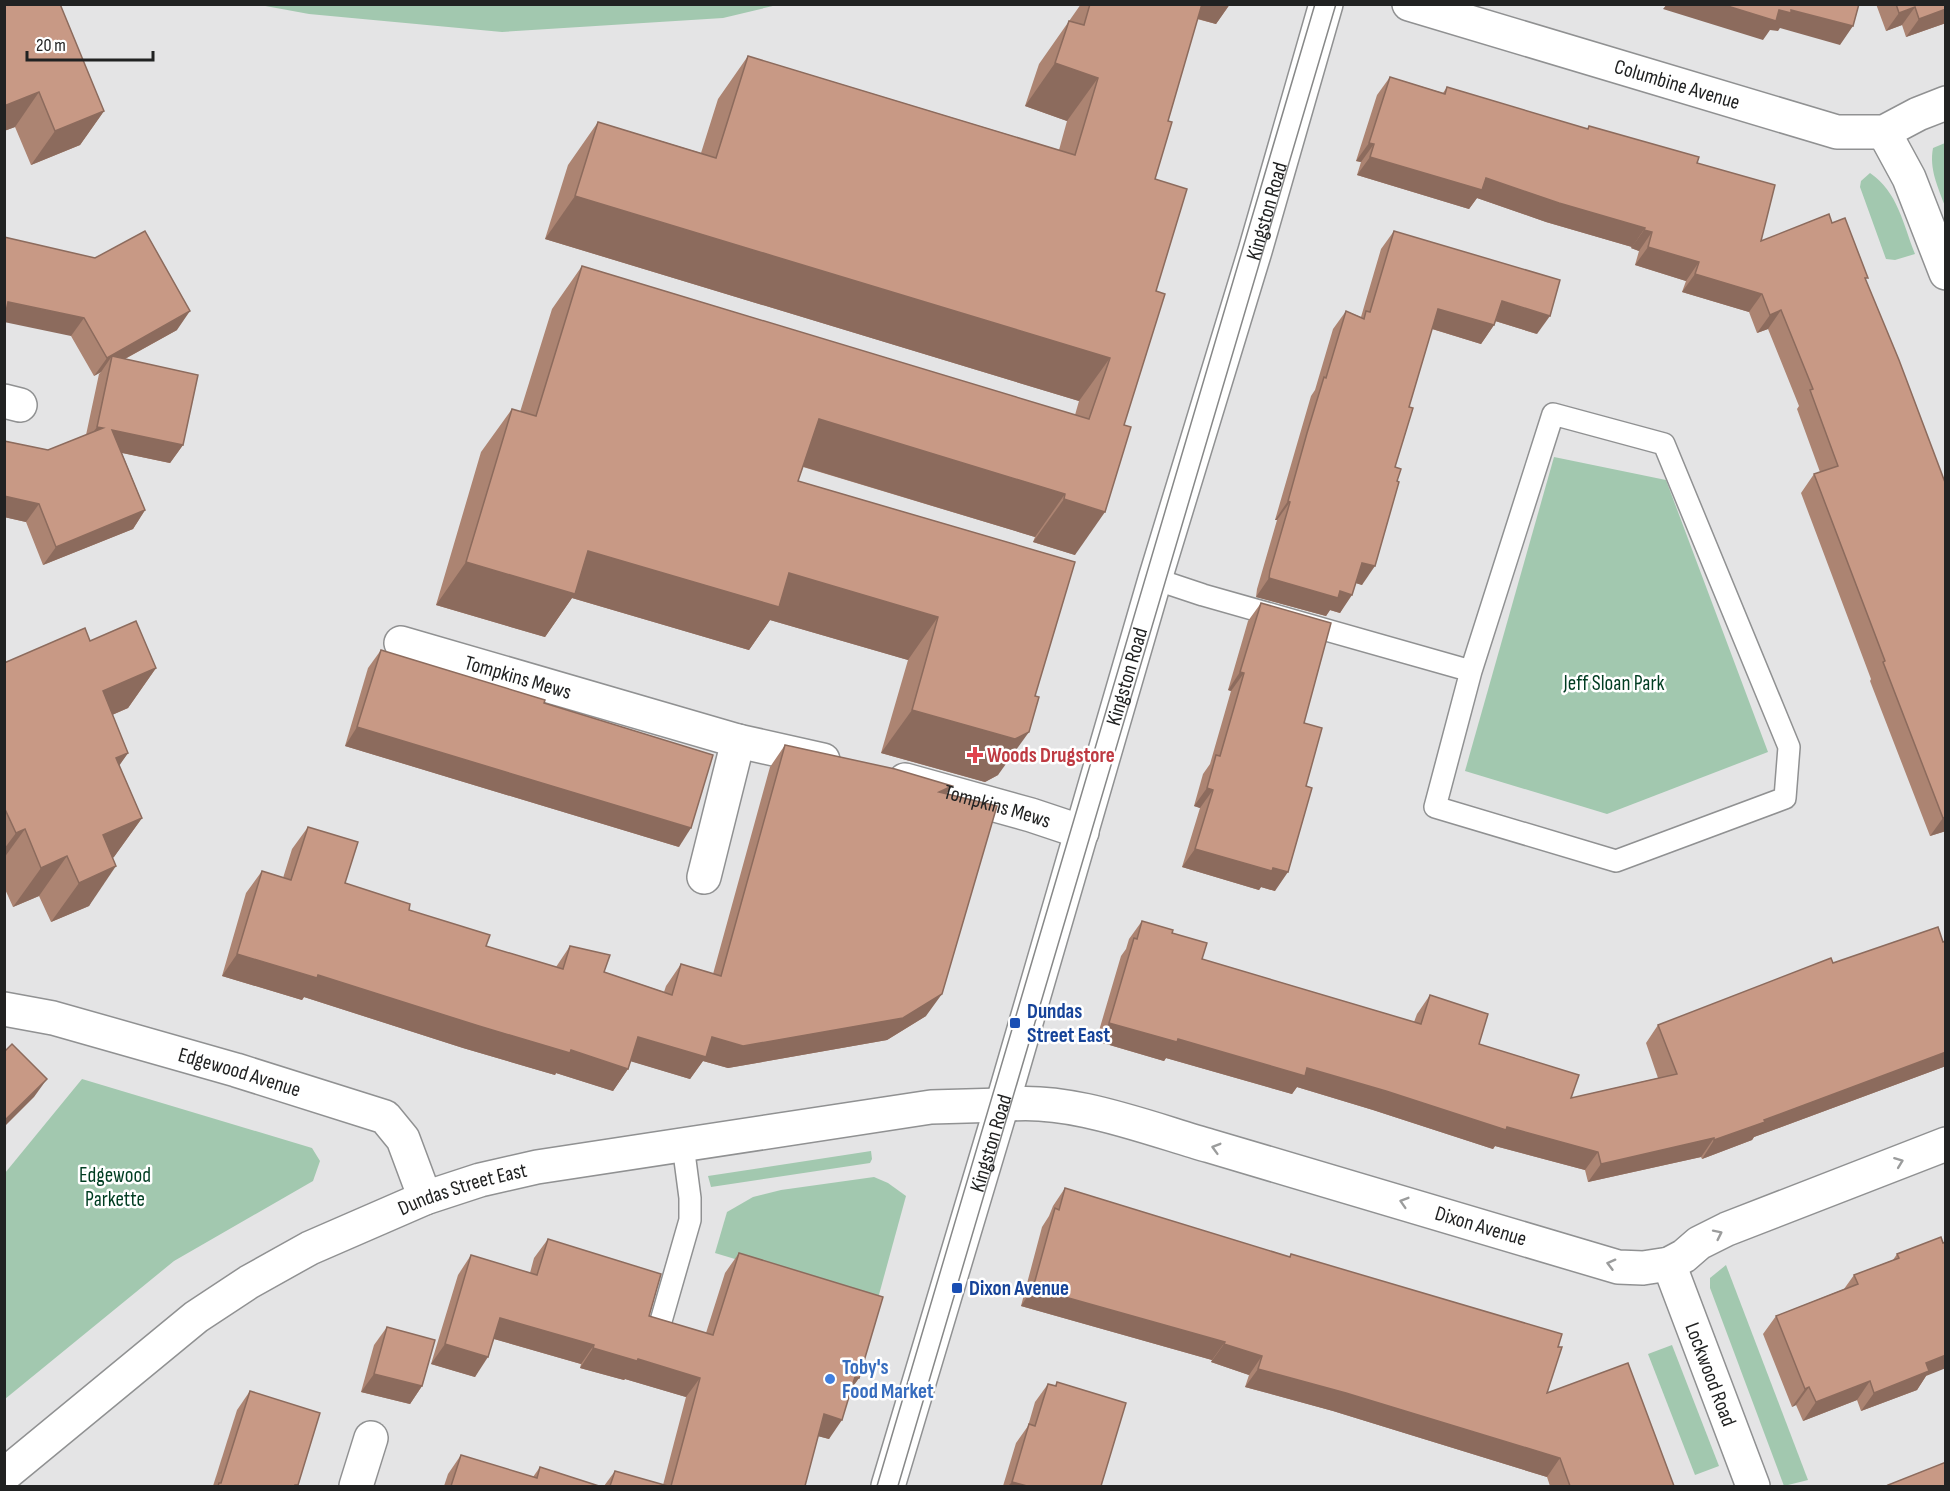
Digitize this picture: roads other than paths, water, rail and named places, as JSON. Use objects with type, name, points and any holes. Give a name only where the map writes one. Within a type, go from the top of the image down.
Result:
[{"type":"street","name":"Kingston Road","points":[[888,1486],[1155,579],[1255,251],[1326,4]]},
{"type":"street","name":"Columbine Avenue","points":[[1409,4],[1837,132],[1884,132],[1918,114],[1946,103]]},
{"type":"street","points":[[1884,132],[1909,178],[1946,273]]},
{"type":"street","name":"Tompkins Mews","points":[[401,643],[738,741],[861,769],[1031,815],[1082,832]]},
{"type":"street","points":[[704,877],[738,741]]},
{"type":"street","name":"Edgewood Avenue","points":[[4,1009],[53,1018],[225,1067],[385,1117],[403,1139],[425,1197]]},
{"type":"street","name":"Dundas Street East","points":[[4,1475],[196,1317],[240,1288],[310,1248],[425,1197],[480,1180],[537,1167],[931,1107],[1002,1105]]},
{"type":"street","name":"Dixon Avenue","points":[[1002,1105],[1069,1106],[1356,1187],[1618,1266],[1643,1268],[1669,1264],[1684,1256],[1699,1243],[1727,1229],[1946,1144]]},
{"type":"street","name":"Lockwood Road","points":[[1669,1264],[1753,1486]]},
{"type":"street","points":[[356,1486],[371,1438]]},
{"type":"lane","points":[[1552,414],[1664,444],[1790,747],[1785,798],[1616,861],[1435,807],[1471,670],[1552,414]]},
{"type":"lane","points":[[1155,579],[1203,595],[1471,670]]},
{"type":"lane","points":[[659,1328],[690,1220],[690,1198],[683,1145]]},
{"type":"tram line","points":[[877,1486],[1315,4]]},
{"type":"tram line","points":[[898,1486],[1336,4]]},
{"type":"place","name":"Woods Drugstore","points":[[975,755]]},
{"type":"place","name":"Dundas Street East","points":[[1015,1023]]},
{"type":"place","name":"Dixon Avenue","points":[[957,1288]]},
{"type":"place","name":"Toby's Food Market","points":[[830,1379]]},
{"type":"park label","name":"Jeff Sloan Park","points":[[1614,683]]},
{"type":"park label","name":"Edgewood Parkette","points":[[115,1187]]}]
